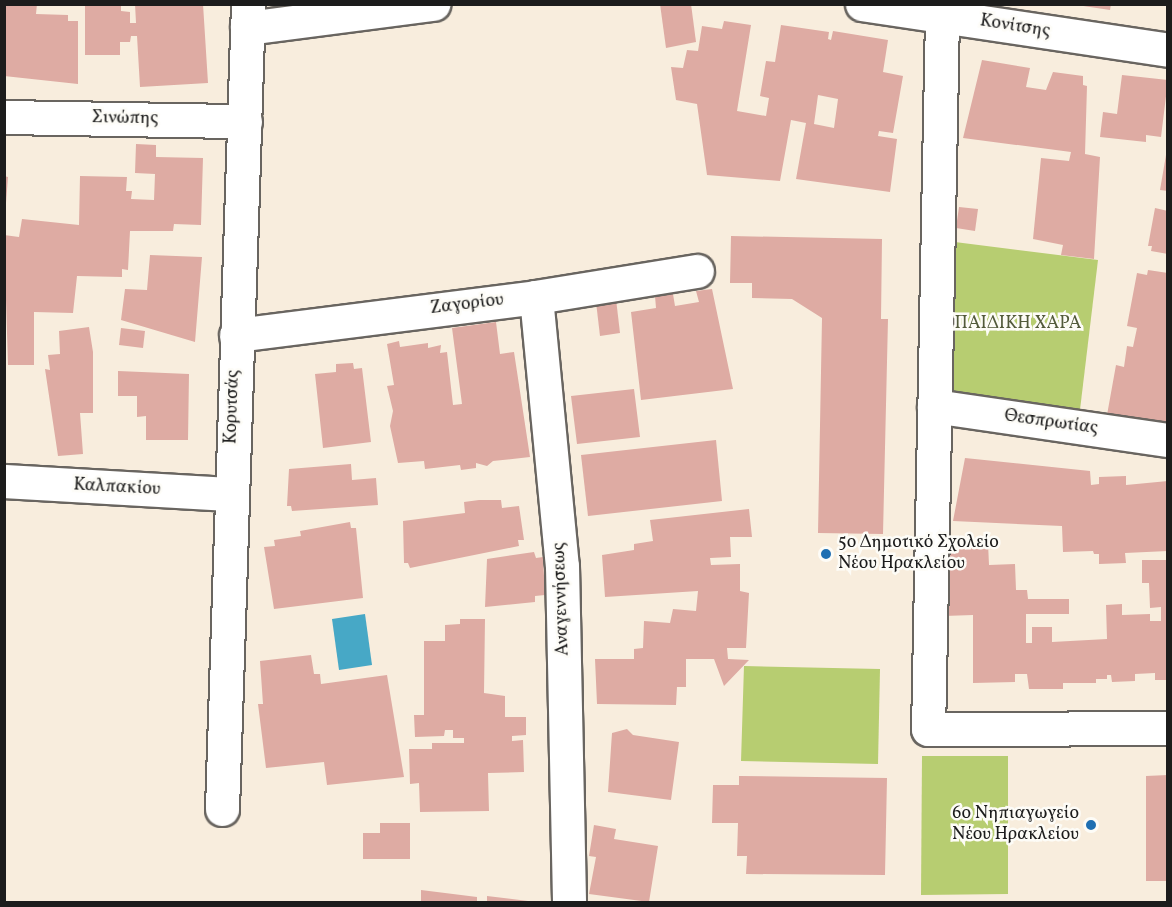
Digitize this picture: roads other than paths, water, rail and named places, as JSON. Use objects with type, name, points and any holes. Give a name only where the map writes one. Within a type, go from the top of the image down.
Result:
[{"type":"street","points":[[247,16],[433,4]]},
{"type":"street","name":"Κονίτσης","points":[[862,4],[1167,50]]},
{"type":"street","name":"Κορυτσάς","points":[[222,809],[230,494],[247,16]]},
{"type":"street","points":[[942,16],[928,729],[1167,728]]},
{"type":"street","name":"Σινώπης","points":[[4,117],[245,121]]},
{"type":"street","name":"Ζαγορίου","points":[[236,335],[536,297],[697,271]]},
{"type":"street","name":"Αναγεννήσεως","points":[[536,297],[562,566],[568,903]]},
{"type":"street","name":"Θεσπρωτίας","points":[[934,406],[1167,440]]},
{"type":"street","name":"Καλπακίου","points":[[4,481],[230,494]]},
{"type":"water","points":[[365,614],[372,665],[339,670],[332,619]]},
{"type":"place","name":"5ο Δημοτικό Σχολείο Νέου Ηρακλείου","points":[[826,554]]},
{"type":"place","name":"6ο Νηπιαγωγείο Νέου Ηρακλείου","points":[[1091,825]]},
{"type":"park label","name":"ΠΑΙΔΙΚΗ ΧΑΡΑ","points":[[1018,324]]}]
